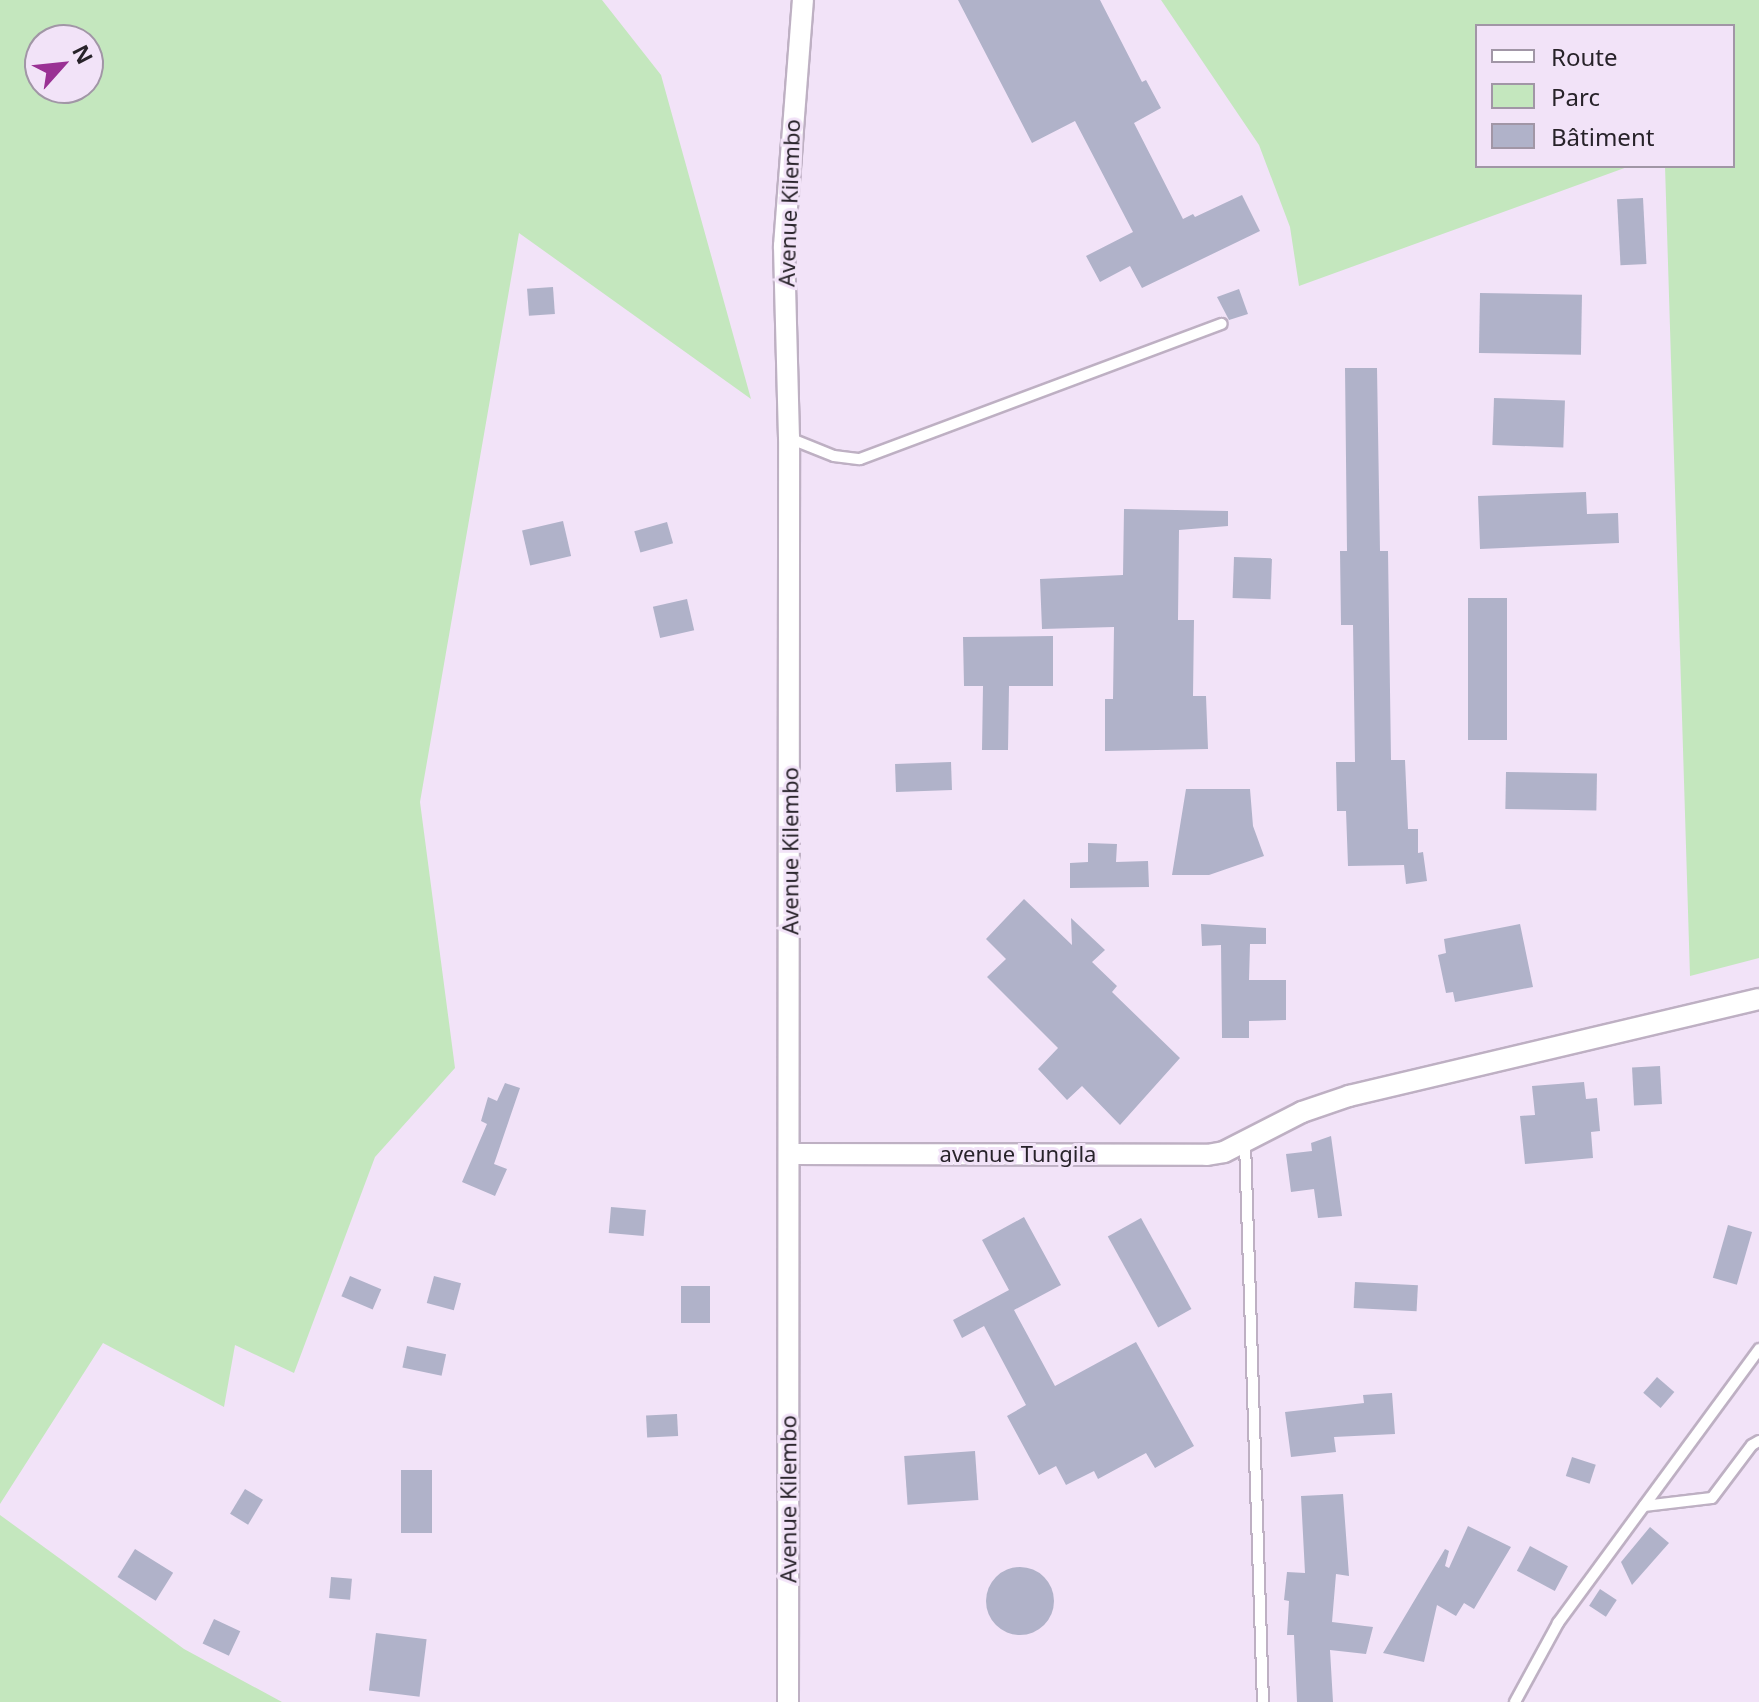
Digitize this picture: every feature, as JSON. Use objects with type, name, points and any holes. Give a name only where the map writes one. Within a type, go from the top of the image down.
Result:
[{"type":"street","name":"Avenue Kilembo","points":[[788,1702],[789,438],[784,246],[803,0]]},
{"type":"street","name":"avenue Tungila","points":[[790,1154],[1207,1155],[1245,1143],[1302,1112],[1349,1096],[1759,999]]},
{"type":"lane","points":[[789,438],[834,456],[860,459],[1222,324]]},
{"type":"lane","points":[[1245,1143],[1263,1702]]},
{"type":"lane","points":[[1515,1702],[1558,1623],[1759,1349]]},
{"type":"lane","points":[[1644,1506],[1712,1498],[1752,1445],[1759,1441]]},
{"type":"green space","points":[[0,0],[602,0],[661,75],[751,399],[519,233],[420,802],[455,1068],[375,1157],[294,1373],[235,1345],[224,1407],[103,1343],[0,1504]]},
{"type":"green space","points":[[1161,0],[1759,0],[1759,958],[1690,976],[1665,168],[1735,168],[1735,24],[1475,24],[1475,168],[1624,168],[1299,286],[1290,227],[1259,145]]},
{"type":"green space","points":[[0,1515],[184,1649],[282,1702],[0,1702]]},
{"type":"building","points":[[958,0],[1100,0],[1142,82],[1146,80],[1161,108],[1134,123],[1183,219],[1193,214],[1195,217],[1242,195],[1260,231],[1142,288],[1130,266],[1100,282],[1086,256],[1133,232],[1075,121],[1032,143]]},
{"type":"building","points":[[1643,198],[1646,264],[1620,265],[1617,199]]},
{"type":"building","points":[[553,287],[555,314],[529,316],[527,289]]},
{"type":"building","points":[[1239,289],[1248,314],[1229,320],[1217,297]]},
{"type":"building","points":[[1480,293],[1582,295],[1581,355],[1479,353]]},
{"type":"building","points":[[1345,368],[1377,368],[1380,551],[1388,551],[1391,760],[1405,760],[1408,829],[1418,829],[1418,853],[1423,852],[1427,881],[1406,884],[1404,865],[1348,866],[1346,811],[1337,811],[1336,762],[1355,762],[1353,625],[1341,625],[1340,551],[1347,551]]},
{"type":"building","points":[[1494,398],[1565,400],[1563,447],[1492,445]]},
{"type":"building","points":[[1586,492],[1587,514],[1618,513],[1619,543],[1480,549],[1478,496]]},
{"type":"building","points":[[1124,509],[1228,511],[1228,526],[1179,530],[1178,620],[1194,620],[1193,696],[1206,696],[1208,749],[1105,751],[1105,699],[1113,699],[1114,627],[1042,629],[1040,579],[1123,575]]},
{"type":"building","points":[[563,521],[571,556],[530,566],[522,530]]},
{"type":"building","points":[[667,522],[673,543],[640,553],[634,531]]},
{"type":"building","points":[[1234,557],[1272,558],[1271,599],[1233,598]]},
{"type":"building","points":[[1468,598],[1507,598],[1507,740],[1468,740]]},
{"type":"building","points":[[687,599],[694,630],[660,638],[653,607]]},
{"type":"building","points":[[1053,636],[1053,686],[1009,686],[1008,750],[982,750],[983,686],[964,686],[963,637]]},
{"type":"building","points":[[951,762],[952,790],[896,792],[895,764]]},
{"type":"building","points":[[1506,772],[1597,774],[1596,811],[1505,809]]},
{"type":"building","points":[[1186,789],[1250,789],[1253,826],[1264,856],[1209,875],[1172,875]]},
{"type":"building","points":[[1088,843],[1117,844],[1116,862],[1148,861],[1149,887],[1070,888],[1070,863],[1088,862]]},
{"type":"building","points":[[1024,899],[1072,945],[1071,918],[1105,950],[1092,962],[1117,986],[1112,992],[1180,1058],[1120,1125],[1082,1086],[1067,1100],[1038,1069],[1058,1048],[987,977],[1006,959],[986,939]]},
{"type":"building","points":[[1201,924],[1266,928],[1266,944],[1250,944],[1249,980],[1286,980],[1286,1020],[1249,1021],[1249,1038],[1222,1038],[1221,945],[1202,946]]},
{"type":"building","points":[[1520,924],[1533,987],[1455,1002],[1453,992],[1446,993],[1438,955],[1446,953],[1444,939]]},
{"type":"building","points":[[1660,1066],[1662,1104],[1634,1105],[1632,1067]]},
{"type":"building","points":[[1584,1082],[1586,1099],[1597,1098],[1600,1131],[1591,1132],[1593,1158],[1525,1164],[1520,1116],[1535,1115],[1532,1086]]},
{"type":"building","points":[[505,1083],[520,1088],[494,1164],[507,1169],[495,1196],[462,1182],[487,1124],[481,1121],[488,1097],[497,1101]]},
{"type":"building","points":[[1331,1136],[1342,1216],[1318,1218],[1314,1189],[1291,1192],[1286,1154],[1312,1151],[1311,1143]]},
{"type":"building","points":[[611,1207],[646,1210],[644,1236],[609,1233]]},
{"type":"building","points":[[1024,1217],[1061,1285],[1014,1310],[1055,1386],[1136,1342],[1194,1446],[1155,1468],[1146,1453],[1098,1479],[1094,1471],[1066,1485],[1056,1466],[1039,1475],[1007,1416],[1026,1405],[984,1326],[962,1338],[953,1320],[1009,1290],[982,1240]]},
{"type":"building","points":[[1141,1218],[1191,1309],[1158,1327],[1108,1236]]},
{"type":"building","points":[[1728,1225],[1752,1232],[1737,1285],[1713,1278]]},
{"type":"building","points":[[350,1276],[381,1289],[373,1310],[341,1296]]},
{"type":"building","points":[[434,1276],[461,1283],[454,1310],[427,1303]]},
{"type":"building","points":[[1355,1282],[1418,1285],[1417,1311],[1354,1308]]},
{"type":"building","points":[[681,1286],[710,1286],[710,1323],[681,1323]]},
{"type":"building","points":[[407,1346],[446,1354],[442,1376],[402,1368]]},
{"type":"building","points":[[1657,1377],[1674,1392],[1661,1408],[1643,1393]]},
{"type":"building","points":[[1392,1393],[1395,1434],[1334,1437],[1336,1452],[1291,1457],[1285,1412],[1364,1403],[1363,1395]]},
{"type":"building","points":[[677,1414],[678,1436],[647,1438],[646,1416]]},
{"type":"building","points":[[975,1451],[978,1500],[908,1505],[904,1456]]},
{"type":"building","points":[[1572,1457],[1596,1465],[1590,1484],[1566,1476]]},
{"type":"building","points":[[401,1470],[432,1470],[432,1533],[401,1533]]},
{"type":"building","points":[[245,1489],[263,1500],[248,1525],[230,1514]]},
{"type":"building","points":[[1343,1494],[1349,1576],[1336,1574],[1332,1622],[1373,1627],[1366,1654],[1330,1650],[1333,1702],[1297,1702],[1294,1635],[1287,1635],[1289,1601],[1284,1600],[1287,1572],[1305,1573],[1301,1496]]},
{"type":"building","points":[[1468,1526],[1511,1547],[1474,1609],[1464,1603],[1456,1616],[1437,1605],[1424,1662],[1383,1653],[1445,1549],[1449,1551],[1445,1566],[1449,1568]]},
{"type":"building","points":[[1650,1527],[1669,1543],[1632,1585],[1621,1562]]},
{"type":"building","points":[[1530,1546],[1568,1566],[1555,1591],[1517,1571]]},
{"type":"building","points":[[135,1549],[173,1573],[156,1601],[118,1577]]},
{"type":"building","points":[[1020,1567],[1044,1577],[1054,1601],[1044,1625],[1020,1635],[996,1625],[986,1601],[996,1577]]},
{"type":"building","points":[[331,1577],[352,1579],[350,1600],[329,1598]]},
{"type":"building","points":[[1600,1589],[1617,1600],[1606,1617],[1589,1606]]},
{"type":"building","points":[[214,1619],[240,1631],[229,1656],[203,1643]]},
{"type":"building","points":[[376,1633],[427,1639],[420,1697],[369,1691]]}]
